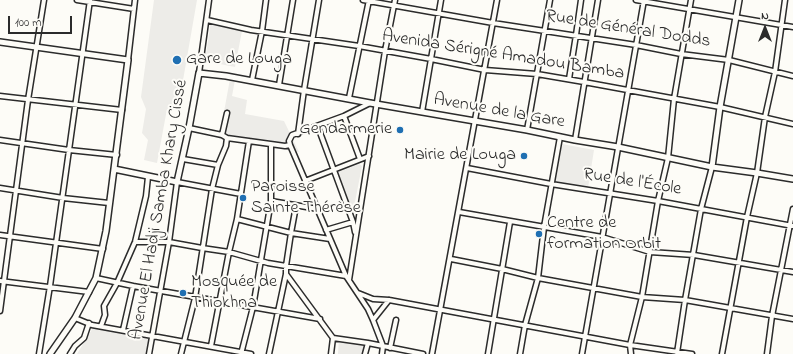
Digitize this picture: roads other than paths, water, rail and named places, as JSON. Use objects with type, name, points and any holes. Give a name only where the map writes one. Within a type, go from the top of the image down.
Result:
[{"type":"street","points":[[0,311],[2,281],[10,237],[28,100],[44,0]]},
{"type":"street","points":[[76,0],[134,9]]},
{"type":"street","points":[[50,354],[75,318],[89,292],[96,278],[103,249],[117,155],[135,0]]},
{"type":"street","name":"Avenue El Hadji Samba Khary Cissé","points":[[149,354],[169,242],[177,182],[190,128],[210,0]]},
{"type":"street","points":[[252,80],[262,31],[266,0]]},
{"type":"street","points":[[279,85],[293,0]]},
{"type":"street","points":[[298,134],[319,0]]},
{"type":"street","name":"Rue de Général Dodds","points":[[363,0],[493,23],[636,45],[681,54],[729,60],[793,76]]},
{"type":"street","points":[[349,98],[369,0]]},
{"type":"street","points":[[348,278],[385,51],[395,0]]},
{"type":"street","points":[[422,112],[441,0]]},
{"type":"street","points":[[432,354],[497,0]]},
{"type":"street","points":[[528,130],[550,0]]},
{"type":"street","points":[[569,79],[581,0]]},
{"type":"street","points":[[575,140],[598,0]]},
{"type":"street","points":[[636,0],[793,27]]},
{"type":"street","points":[[631,354],[630,345],[642,297],[658,201],[668,158],[674,99],[691,0]]},
{"type":"street","points":[[677,353],[701,209],[712,167],[720,107],[739,0]]},
{"type":"street","points":[[722,354],[747,217],[757,173],[765,117],[775,72],[785,0]]},
{"type":"street","points":[[39,354],[63,198],[90,1]]},
{"type":"street","points":[[582,354],[644,1]]},
{"type":"street","name":"Avenida Sérigné Amadou Bamba","points":[[207,20],[262,31],[360,46],[485,70],[537,74],[569,79],[720,107],[793,124]]},
{"type":"street","points":[[0,42],[128,60]]},
{"type":"street","name":"Avenue de la Gare","points":[[199,72],[252,80],[370,103],[528,130],[712,167],[793,179]]},
{"type":"street","points":[[0,96],[122,110]]},
{"type":"street","points":[[370,103],[318,127],[292,135],[289,141],[326,230],[348,278],[368,309],[373,320],[383,346],[382,354]]},
{"type":"street","points":[[222,135],[226,113]]},
{"type":"street","points":[[344,116],[360,159]]},
{"type":"street","points":[[318,127],[356,234]]},
{"type":"street","points":[[190,128],[222,135],[227,138],[271,145],[290,145]]},
{"type":"street","points":[[520,354],[525,325],[538,278],[544,227],[560,137]]},
{"type":"street","points":[[181,354],[195,298],[212,189],[218,165],[226,146],[227,138]]},
{"type":"street","points":[[0,140],[117,155]]},
{"type":"street","points":[[211,346],[229,252],[237,219],[249,141]]},
{"type":"street","points":[[241,353],[253,307],[271,201],[271,145]]},
{"type":"street","points":[[305,181],[369,156]]},
{"type":"street","points":[[183,159],[218,165]]},
{"type":"street","name":"Rue de l'École","points":[[467,168],[551,184],[658,201],[791,225]]},
{"type":"street","points":[[114,169],[148,177],[240,194]]},
{"type":"street","points":[[101,326],[105,315],[104,306],[118,283],[135,242],[146,196],[148,177]]},
{"type":"street","points":[[0,188],[63,198],[109,203]]},
{"type":"street","points":[[271,201],[318,209]]},
{"type":"street","points":[[269,354],[286,274],[296,206]]},
{"type":"street","points":[[766,354],[793,209]]},
{"type":"street","points":[[459,212],[602,237],[650,252],[694,254],[793,272]]},
{"type":"street","points":[[237,219],[291,233],[330,239]]},
{"type":"street","points":[[326,230],[353,222]]},
{"type":"street","points":[[488,354],[510,222]]},
{"type":"street","points":[[0,235],[103,249]]},
{"type":"street","points":[[135,242],[169,242],[229,252],[261,261],[348,278]]},
{"type":"street","points":[[450,259],[502,268],[538,278],[642,297],[685,300],[793,319]]},
{"type":"street","points":[[286,274],[333,338],[331,354]]},
{"type":"street","points":[[96,278],[195,298],[320,319]]},
{"type":"street","points":[[2,281],[89,292]]},
{"type":"street","points":[[123,330],[133,286]]},
{"type":"street","points":[[358,293],[373,299],[389,300],[630,345],[692,354]]},
{"type":"street","points":[[373,320],[389,300]]},
{"type":"street","points":[[75,318],[101,326],[251,354]]},
{"type":"street","points":[[390,348],[396,320]]},
{"type":"street","points":[[70,354],[75,346],[84,338],[89,323]]},
{"type":"street","points":[[333,338],[368,343],[423,354]]},
{"type":"street","points":[[365,354],[368,343]]},
{"type":"place","name":"Gare de Louga","points":[[177,60]]},
{"type":"place","name":"Gendarmerie","points":[[400,130]]},
{"type":"place","name":"Mairie de Louga","points":[[524,156]]},
{"type":"place","name":"Paroisse Sainte Thérèse","points":[[243,198]]},
{"type":"place","name":"Centre de formation Orbit","points":[[539,234]]},
{"type":"place","name":"Mosquée de Thiokhna","points":[[183,293]]}]
